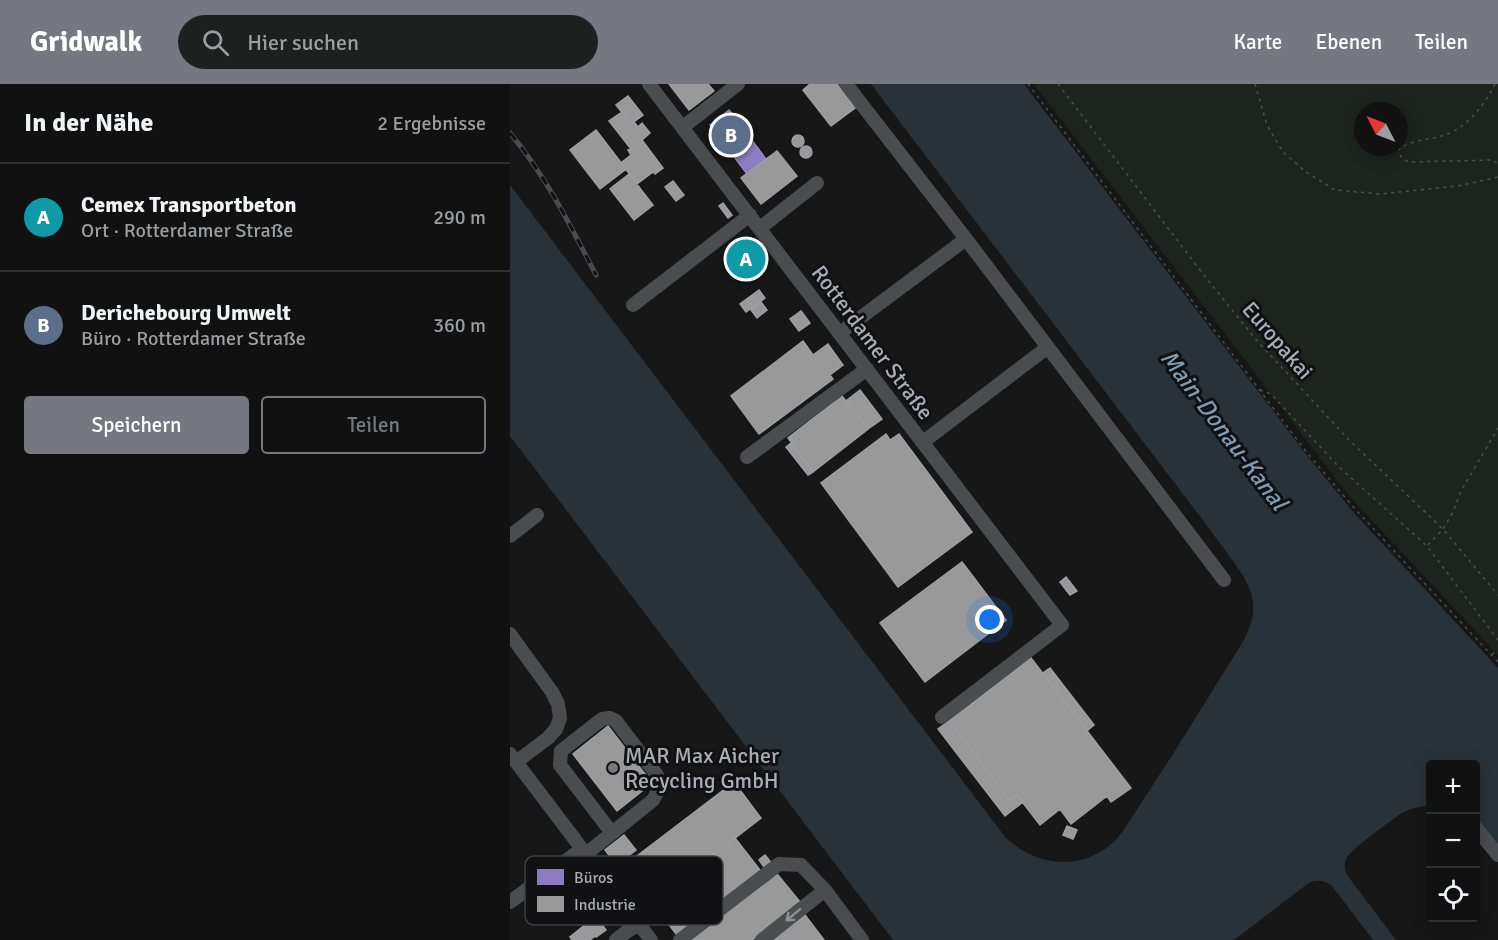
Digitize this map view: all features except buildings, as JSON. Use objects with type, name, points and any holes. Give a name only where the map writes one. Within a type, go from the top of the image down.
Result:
[{"type":"street","name":"Rotterdamer Straße","points":[[649,84],[1062,626],[942,717]]},
{"type":"street","points":[[683,127],[738,84]]},
{"type":"street","points":[[846,84],[1224,580]]},
{"type":"street","points":[[760,228],[817,183]]},
{"type":"street","points":[[633,305],[750,215]]},
{"type":"street","points":[[840,333],[966,239]]},
{"type":"street","points":[[923,442],[1048,347]]},
{"type":"street","points":[[747,458],[867,369]]},
{"type":"street","points":[[510,536],[537,515]]},
{"type":"street","points":[[510,634],[514,649],[552,692],[558,704],[560,718],[556,729],[548,738],[514,764],[588,856]]},
{"type":"street","points":[[577,856],[612,833],[653,800],[660,787],[657,775],[616,721],[610,718],[602,719],[561,751],[560,758],[561,765],[612,833]]},
{"type":"street","points":[[1480,833],[1498,855]]},
{"type":"street","points":[[723,907],[778,864],[801,865],[825,890],[860,939]]},
{"type":"street","points":[[762,940],[825,890]]},
{"type":"street","points":[[510,902],[525,892]]},
{"type":"street","points":[[616,940],[637,925]]},
{"type":"street","points":[[640,925],[651,940]]},
{"type":"street","points":[[680,940],[699,925]]},
{"type":"path","points":[[1028,84],[1308,454],[1355,509],[1498,662]]},
{"type":"path","name":"Europakai","points":[[1058,84],[1203,274],[1258,342],[1350,441],[1443,529],[1498,595]]},
{"type":"path","points":[[1255,84],[1267,125],[1283,152],[1306,172],[1335,190],[1380,194],[1458,186],[1498,177]]},
{"type":"path","points":[[1495,84],[1487,99],[1468,121],[1446,134],[1406,144],[1400,149],[1401,157],[1408,162],[1492,160],[1498,164]]},
{"type":"path","points":[[1260,390],[1271,394],[1339,467],[1427,546],[1498,640]]},
{"type":"path","points":[[1427,546],[1443,529],[1461,491],[1498,428]]},
{"type":"path","points":[[1491,655],[1498,651]]},
{"type":"shaded area","points":[[1034,84],[1498,84],[1498,655],[1349,496]]},
{"type":"water","name":"Main-Donau-Kanal","points":[[871,84],[1024,84],[1309,458],[1355,514],[1498,668],[1498,848],[1480,826],[1480,760],[1426,760],[1426,806],[1414,808],[1399,815],[1363,842],[1346,859],[1347,875],[1396,940],[1373,940],[1332,886],[1319,881],[1310,882],[1234,940],[893,940],[510,436],[510,185],[1006,838],[1020,849],[1051,861],[1067,862],[1097,854],[1111,844],[1123,831],[1244,640],[1253,606],[1249,587],[1238,567]]},
{"type":"railway","points":[[510,133],[546,184],[596,275]]},
{"type":"place","name":"Derichebourg Umwelt","points":[[731,135]]},
{"type":"place","name":"Cemex Transportbeton","points":[[746,259]]},
{"type":"place","name":"MAR Max Aicher Recycling GmbH","points":[[613,768]]}]
